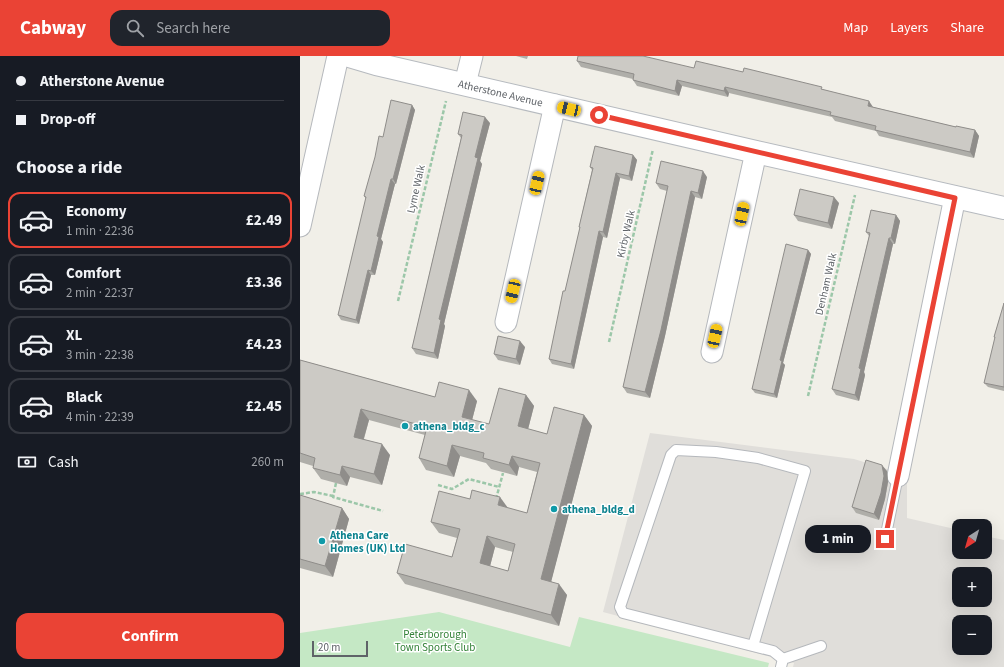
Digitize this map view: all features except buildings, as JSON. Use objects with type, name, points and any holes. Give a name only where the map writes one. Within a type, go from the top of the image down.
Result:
[{"type":"street","points":[[300,226],[338,56]]},
{"type":"street","name":"Atherstone Avenue","points":[[349,56],[756,152],[1004,208]]},
{"type":"street","points":[[458,82],[472,56]]},
{"type":"street","points":[[506,322],[555,105]]},
{"type":"street","points":[[712,352],[756,152]]},
{"type":"street","points":[[898,476],[955,198]]},
{"type":"lane","points":[[753,646],[805,471],[758,458],[716,452],[676,450],[671,455],[620,606],[623,613],[708,636],[773,651],[782,663],[821,646]]},
{"type":"lane","points":[[885,539],[898,476]]},
{"type":"path","name":"Lyme Walk","points":[[398,301],[458,82]]},
{"type":"path","name":"Kirby Walk","points":[[609,342],[658,129]]},
{"type":"path","name":"Denham Walk","points":[[808,396],[860,176]]},
{"type":"path","points":[[495,505],[503,473]]},
{"type":"path","points":[[438,484],[452,489],[469,479],[500,487]]},
{"type":"path","points":[[333,496],[336,483]]},
{"type":"path","points":[[300,494],[314,492],[383,511]]},
{"type":"shaded area","points":[[650,433],[854,459],[907,475],[907,518],[952,528],[952,559],[992,559],[992,537],[1004,540],[1004,667],[793,667],[794,663],[603,612]]},
{"type":"green space","name":"Peterborough Town Sports Club","points":[[439,612],[570,647],[579,617],[769,663],[768,667],[300,667],[300,633]]},
{"type":"place","name":"athena_bldg_c","points":[[405,426]]},
{"type":"place","name":"athena_bldg_d","points":[[554,509]]},
{"type":"place","name":"Athena Care Homes (UK) Ltd","points":[[322,541]]},
{"type":"route","points":[[599,115],[955,198],[885,539]]}]
